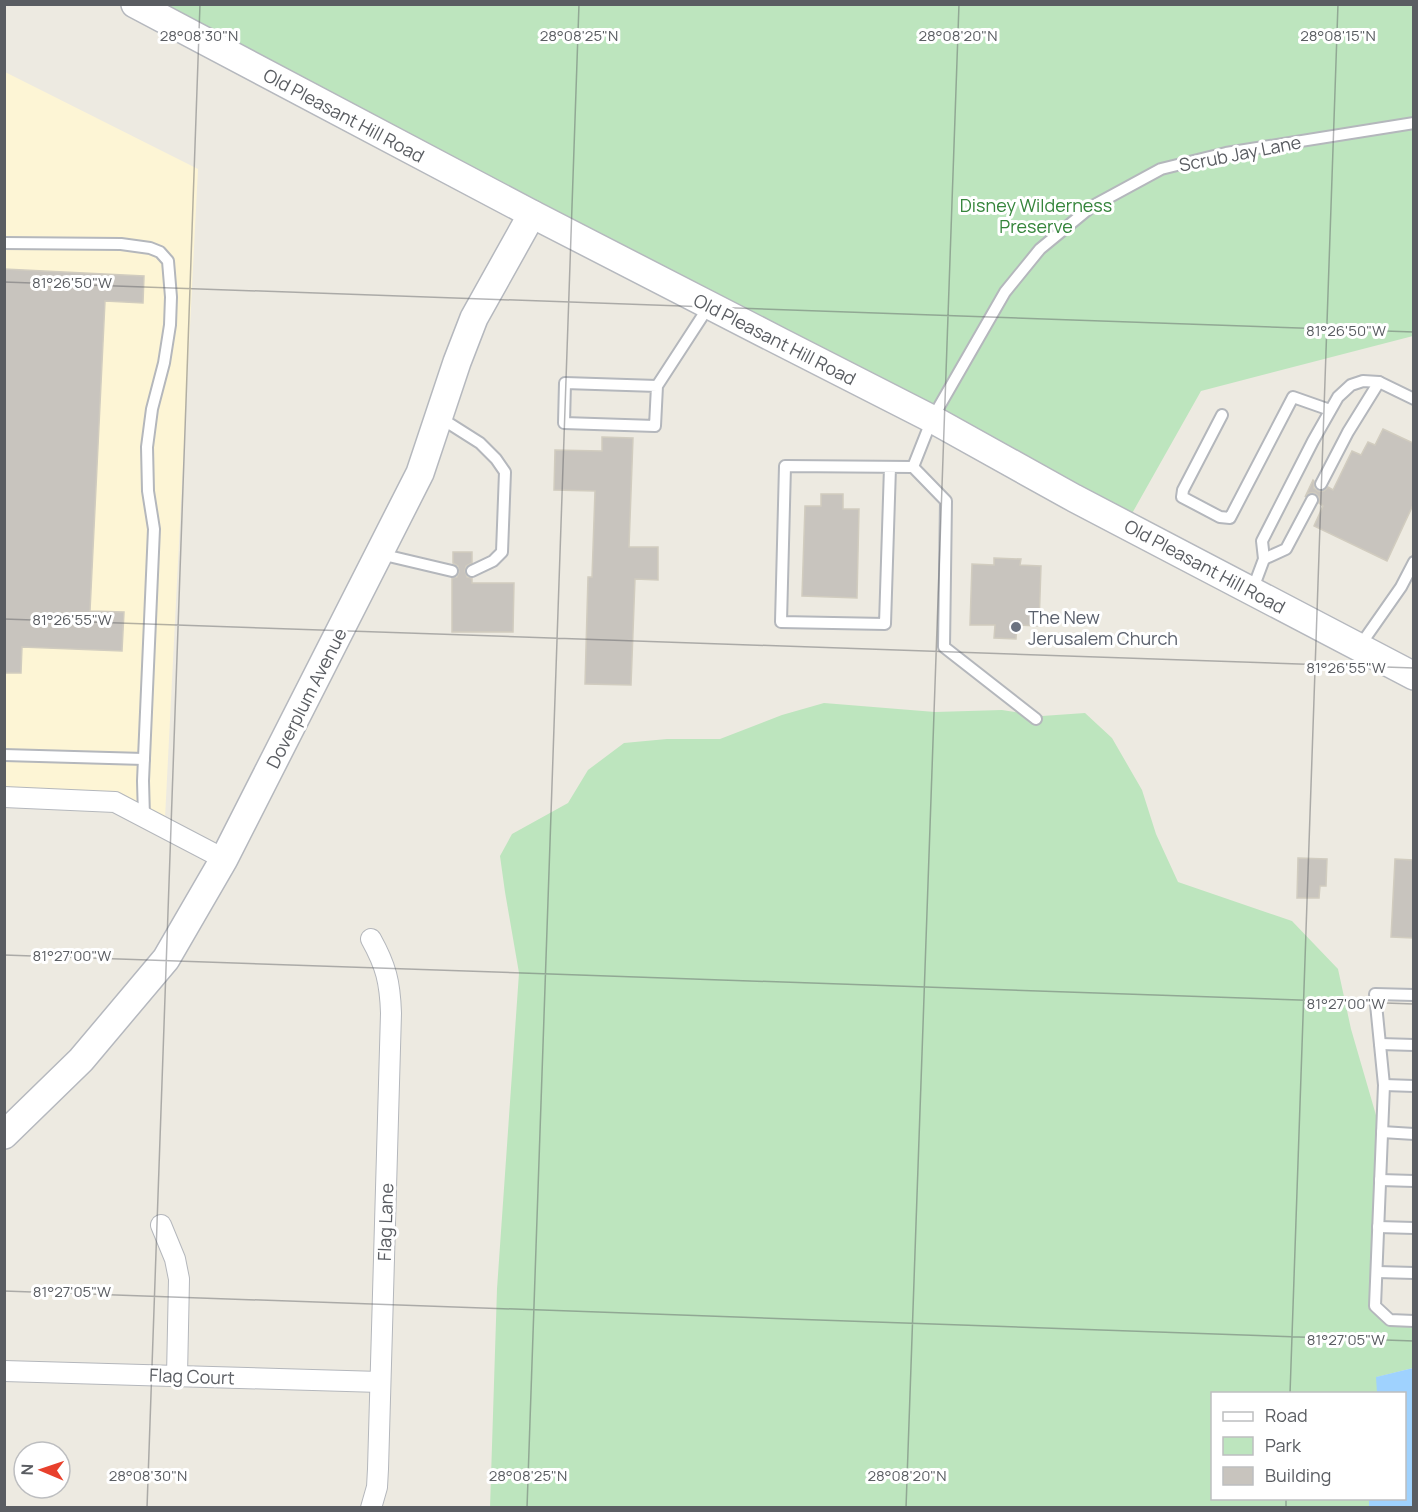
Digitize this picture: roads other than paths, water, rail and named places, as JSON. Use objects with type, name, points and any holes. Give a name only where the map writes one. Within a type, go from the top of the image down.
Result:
[{"type":"street","name":"Old Pleasant Hill Road","points":[[135,4],[532,214],[932,419],[1074,498],[1413,676]]},
{"type":"street","name":"Doverplum Avenue","points":[[4,1135],[81,1060],[166,958],[224,859],[420,473],[474,318],[532,214]]},
{"type":"street","points":[[4,797],[116,802],[224,859]]},
{"type":"street","name":"Flag Lane","points":[[371,939],[386,970],[391,1013],[378,1469],[372,1508]]},
{"type":"street","points":[[161,1226],[176,1259],[179,1279],[177,1376]]},
{"type":"street","name":"Flag Court","points":[[4,1371],[380,1382]]},
{"type":"lane","name":"Scrub Jay Lane","points":[[913,467],[932,419],[1005,292],[1040,249],[1091,207],[1161,169],[1226,153],[1413,123]]},
{"type":"lane","points":[[4,243],[121,244],[150,248],[160,252],[168,261],[171,297],[170,325],[164,363],[152,409],[147,447],[148,491],[154,529],[144,759],[144,817]]},
{"type":"lane","points":[[657,386],[565,383],[564,423],[655,426],[657,386],[710,306]]},
{"type":"lane","points":[[1252,591],[1264,559],[1263,541],[1338,397],[1351,385],[1364,381],[1379,382],[1413,399]]},
{"type":"lane","points":[[1321,484],[1348,432],[1379,382]]},
{"type":"lane","points":[[1222,415],[1183,490],[1182,497],[1220,517],[1230,518],[1293,397],[1330,410]]},
{"type":"lane","points":[[439,417],[480,443],[505,472],[502,552],[493,561],[472,571]]},
{"type":"lane","points":[[890,467],[885,624],[781,622],[785,466],[913,467],[946,501],[944,647],[1036,719]]},
{"type":"lane","points":[[1264,559],[1286,549],[1312,500]]},
{"type":"lane","points":[[380,554],[452,571]]},
{"type":"lane","points":[[1359,647],[1401,587],[1413,562]]},
{"type":"lane","points":[[4,755],[144,759]]},
{"type":"lane","points":[[1413,995],[1375,994],[1384,1085],[1375,1306],[1390,1320],[1413,1321]]},
{"type":"lane","points":[[1380,1044],[1413,1045]]},
{"type":"lane","points":[[1384,1085],[1413,1086]]},
{"type":"lane","points":[[1382,1132],[1413,1134]]},
{"type":"lane","points":[[1380,1180],[1413,1181]]},
{"type":"lane","points":[[1378,1227],[1413,1228]]},
{"type":"lane","points":[[1377,1272],[1413,1273]]},
{"type":"water","points":[[1413,1368],[1413,1507],[1369,1507],[1369,1500],[1406,1500],[1406,1392],[1377,1392],[1376,1377]]},
{"type":"place","name":"The New Jerusalem Church","points":[[1016,627]]},
{"type":"park label","name":"Disney Wilderness Preserve","points":[[1036,215]]}]
